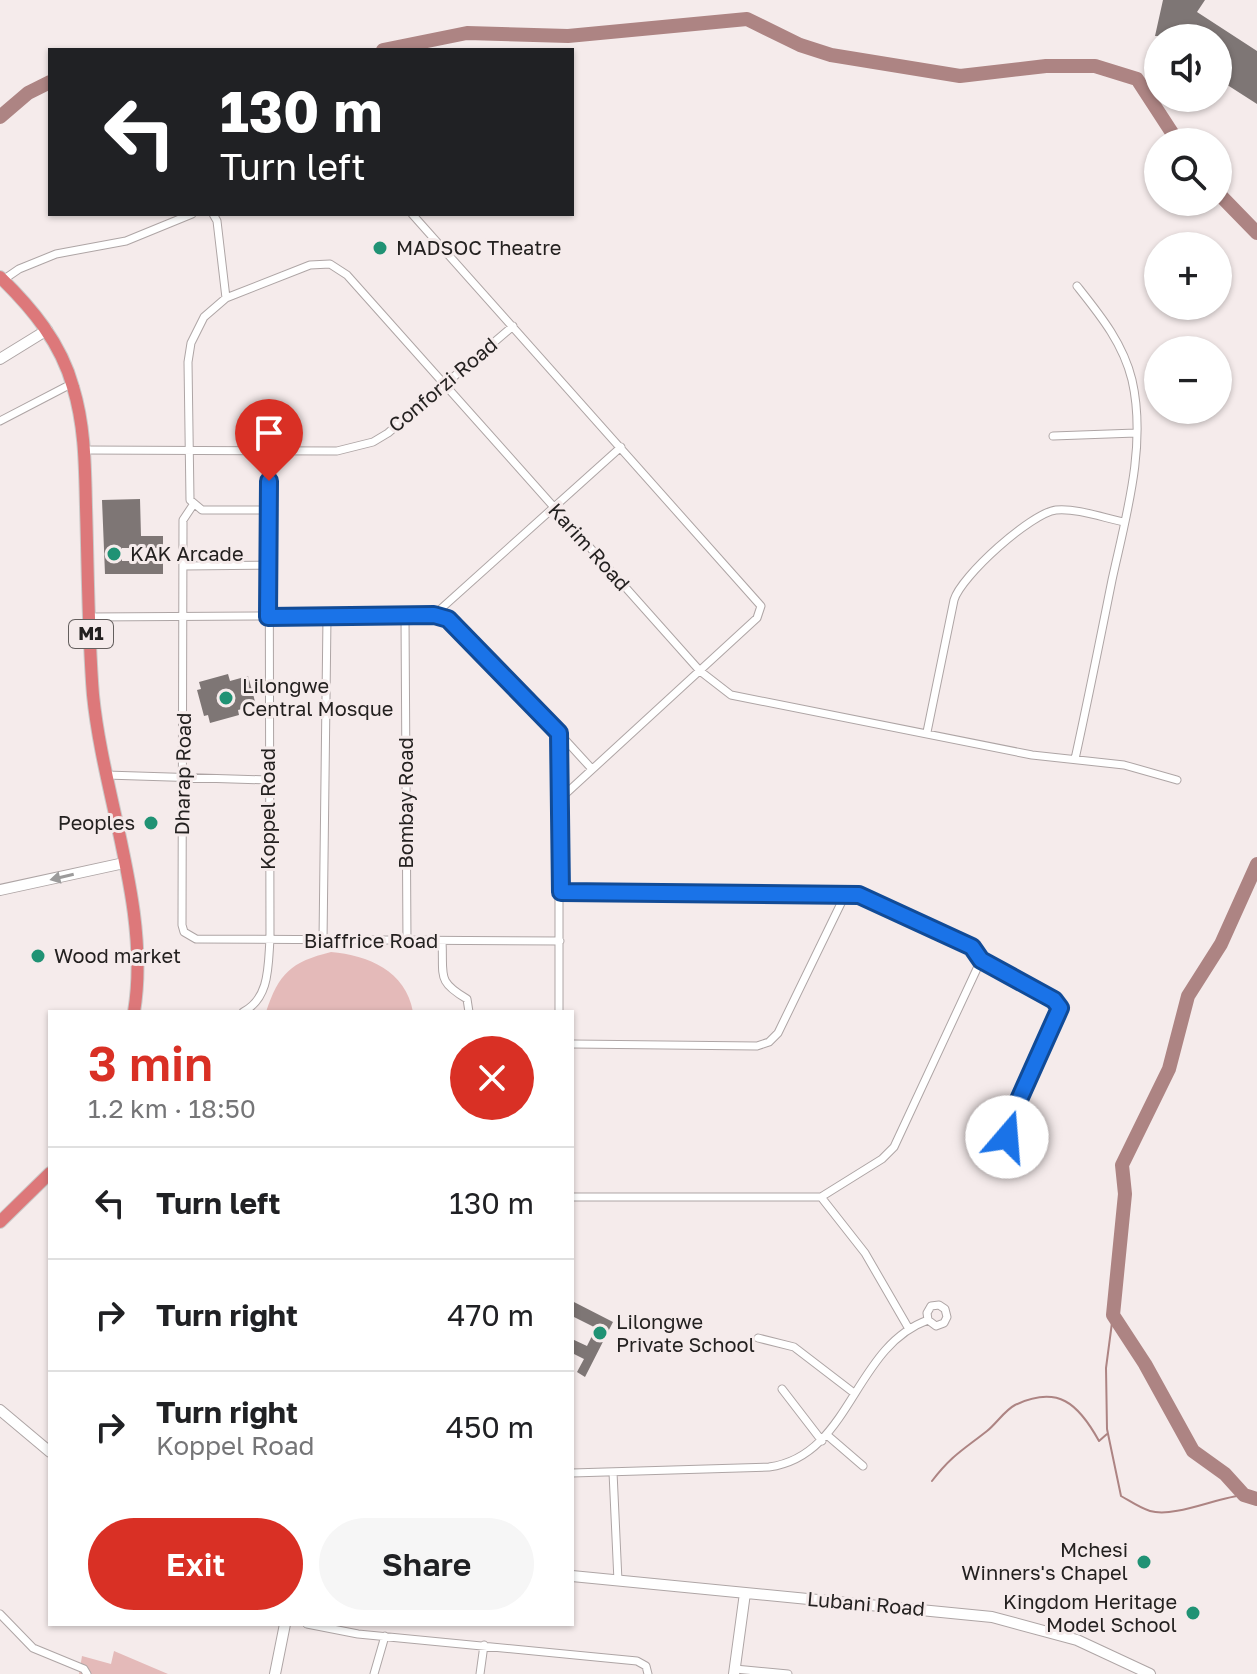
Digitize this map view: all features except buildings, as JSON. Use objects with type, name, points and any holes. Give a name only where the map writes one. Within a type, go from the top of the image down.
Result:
[{"type":"highway","name":"M1","points":[[2,279],[47,330],[73,383],[84,450],[95,706],[139,962],[138,1010]]},
{"type":"highway","points":[[1,1219],[48,1175]]},
{"type":"street","points":[[2,279],[56,254],[126,241],[187,216]]},
{"type":"street","points":[[214,216],[226,298]]},
{"type":"street","points":[[414,216],[761,606],[757,618],[561,798]]},
{"type":"street","name":"Karim Road","points":[[193,505],[189,495],[187,407],[191,343],[204,317],[226,298],[310,265],[330,264],[347,275],[700,671],[731,695],[1020,753],[1124,765],[1177,780]]},
{"type":"street","points":[[1075,759],[1124,522],[1136,433],[1134,391],[1125,358],[1107,325],[1077,286]]},
{"type":"street","name":"Conforzi Road","points":[[84,450],[337,451],[373,442],[388,433],[513,326]]},
{"type":"street","points":[[0,359],[47,330]]},
{"type":"street","points":[[0,421],[73,383]]},
{"type":"street","points":[[1053,436],[1136,433]]},
{"type":"street","points":[[434,615],[621,447]]},
{"type":"street","name":"Koppel Road","points":[[246,1010],[256,1003],[262,993],[270,939],[269,452]]},
{"type":"street","points":[[193,505],[202,510],[269,510]]},
{"type":"street","name":"Dharap Road","points":[[184,932],[183,520],[193,505]]},
{"type":"street","points":[[927,732],[954,600],[962,583],[1045,513],[1065,510],[1124,522]]},
{"type":"street","points":[[183,566],[269,565]]},
{"type":"street","points":[[90,617],[434,615],[457,627],[591,768]]},
{"type":"street","points":[[323,941],[327,617]]},
{"type":"street","name":"Bombay Road","points":[[405,617],[407,941]]},
{"type":"street","points":[[559,733],[559,1010]]},
{"type":"street","points":[[106,775],[268,780]]},
{"type":"street","points":[[0,890],[124,863]]},
{"type":"street","points":[[561,892],[846,893],[874,900],[976,950],[981,960],[1048,995],[1060,1008],[1013,1113],[1007,1137],[1001,1141],[989,1138]]},
{"type":"street","points":[[574,1044],[757,1046],[769,1042],[778,1033],[846,893]]},
{"type":"street","name":"Biaffrice Road","points":[[184,932],[196,939],[560,941]]},
{"type":"street","points":[[442,941],[446,984],[451,991],[467,999],[469,1010]]},
{"type":"street","points":[[574,1197],[821,1197],[882,1159],[894,1147],[981,960]]},
{"type":"street","points":[[821,1197],[865,1253],[909,1329]]},
{"type":"street","points":[[574,1473],[781,1465],[807,1454],[825,1438],[866,1373],[909,1329],[928,1320]]},
{"type":"street","points":[[758,1338],[794,1347],[854,1393]]},
{"type":"street","points":[[782,1389],[825,1438],[863,1466]]},
{"type":"street","points":[[0,1410],[48,1450]]},
{"type":"street","points":[[613,1472],[618,1581]]},
{"type":"street","name":"Lubani Road","points":[[574,1576],[1008,1620],[1077,1640],[1150,1674]]},
{"type":"street","points":[[745,1593],[734,1671],[788,1674]]},
{"type":"street","points":[[0,1614],[33,1648],[84,1669],[87,1674]]},
{"type":"street","points":[[275,1674],[285,1626]]},
{"type":"street","points":[[320,1626],[385,1636],[637,1661],[646,1666],[648,1674]]},
{"type":"street","points":[[374,1674],[385,1636]]},
{"type":"street","points":[[480,1674],[484,1645]]},
{"type":"shaded area","points":[[331,952],[371,961],[394,976],[409,998],[412,1010],[267,1010],[276,988],[288,971],[306,960]]},
{"type":"shaded area","points":[[114,1651],[168,1674],[79,1674],[82,1656],[111,1664]]},
{"type":"waterway","points":[[393,48],[467,33],[568,36],[747,19],[800,45],[831,55],[960,76],[1046,66],[1095,66],[1137,79],[1169,128]]},
{"type":"waterway","points":[[0,117],[28,93],[48,83]]},
{"type":"waterway","points":[[1232,207],[1257,233]]},
{"type":"waterway","points":[[1257,864],[1221,944],[1188,996],[1169,1069],[1122,1165],[1125,1194],[1113,1315],[1145,1364],[1193,1451],[1225,1474],[1244,1495],[1257,1499]]},
{"type":"waterway","points":[[1113,1315],[1106,1368],[1107,1429],[1121,1496],[1146,1510],[1172,1512],[1244,1495]]},
{"type":"waterway","points":[[932,1481],[952,1459],[1008,1410],[1030,1399],[1043,1397],[1065,1401],[1083,1417],[1099,1441],[1107,1434]]},
{"type":"place","name":"MADSOC Theatre","points":[[380,248]]},
{"type":"place","name":"KAK Arcade","points":[[114,554]]},
{"type":"place","name":"Lilongwe Central Mosque","points":[[226,698]]},
{"type":"place","name":"Peoples","points":[[151,823]]},
{"type":"place","name":"Wood market","points":[[38,956]]},
{"type":"place","name":"Lilongwe Private School","points":[[600,1333]]},
{"type":"place","name":"Mchesi Winners's Chapel","points":[[1144,1562]]},
{"type":"place","name":"Kingdom Heritage Model School","points":[[1193,1613]]},
{"type":"route","points":[[269,481],[268,617],[434,615],[448,619],[559,733],[561,892],[859,895],[972,947],[981,960],[1054,1000],[1060,1008],[1013,1113],[1007,1137]]}]
